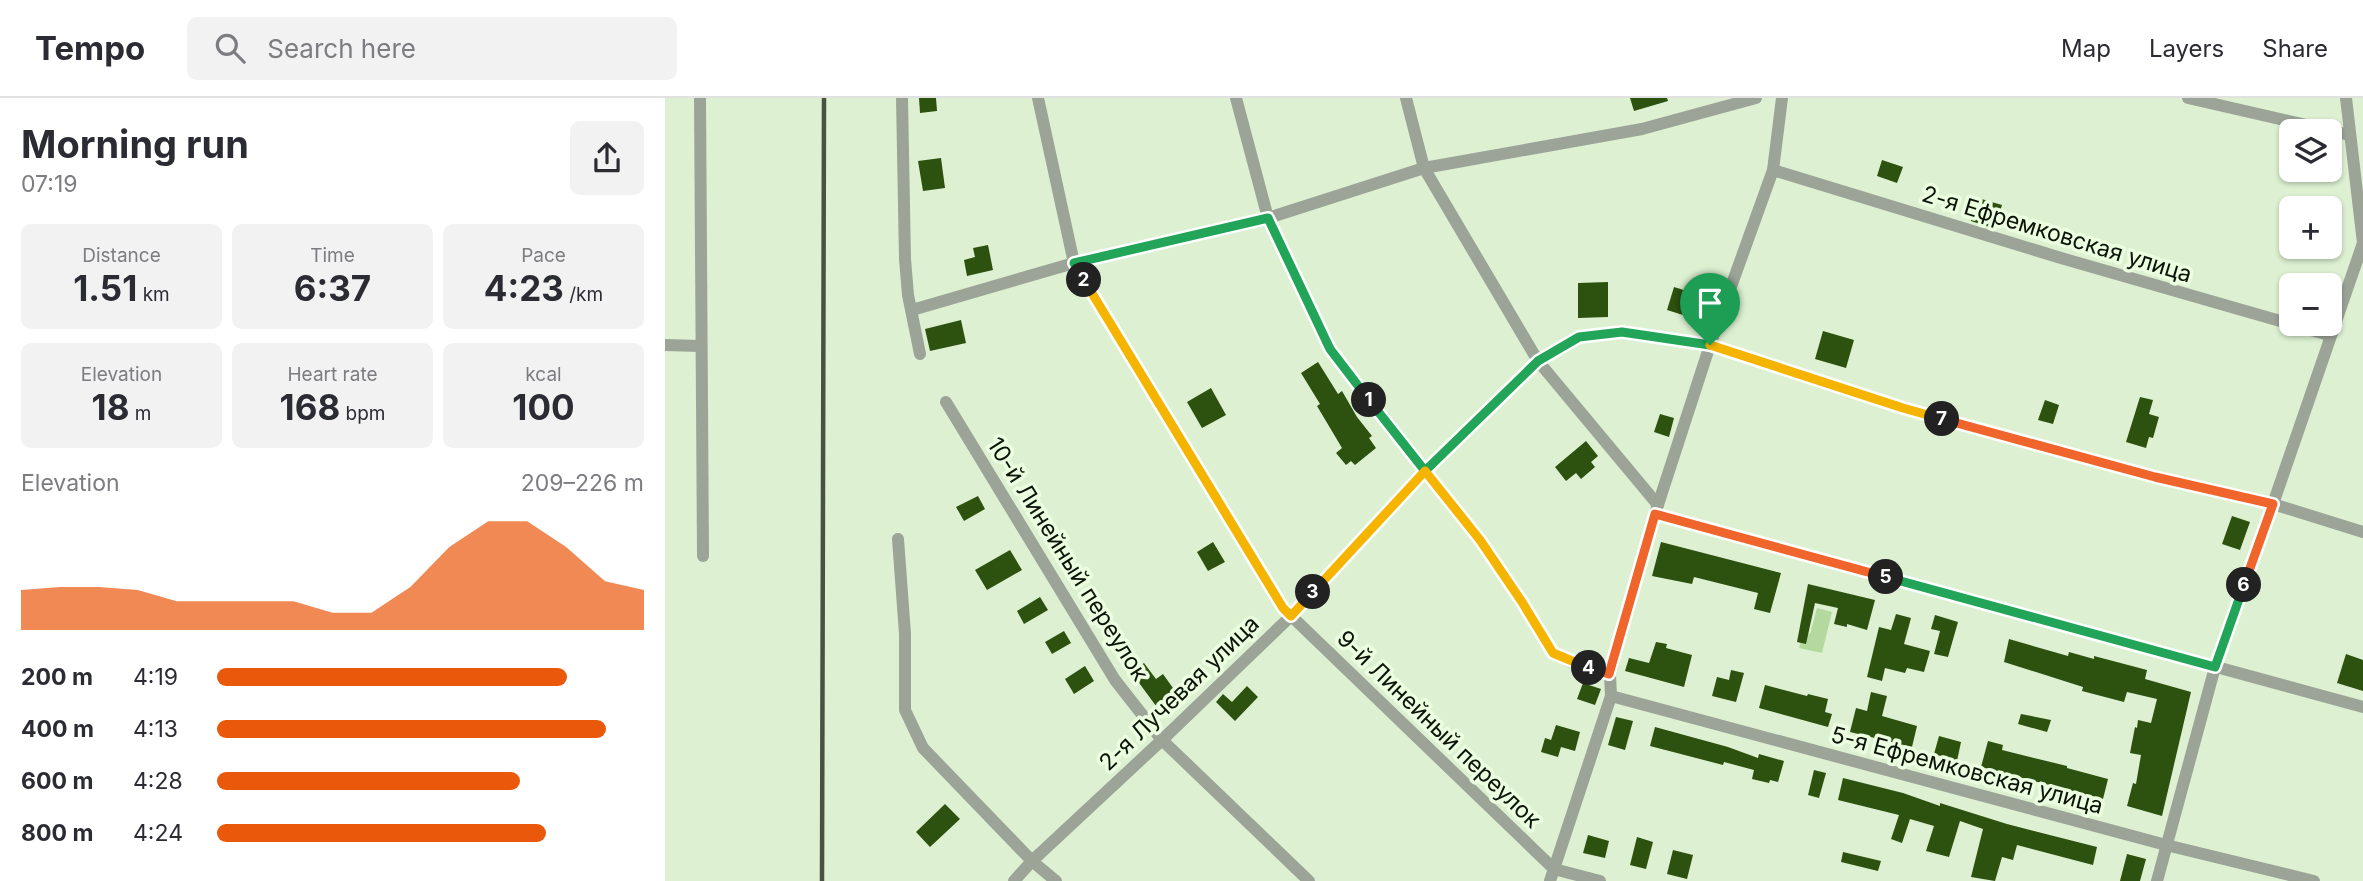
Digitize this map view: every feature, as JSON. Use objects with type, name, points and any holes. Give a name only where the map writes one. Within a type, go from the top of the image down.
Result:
[{"type":"street","points":[[700,98],[703,556]]},
{"type":"street","points":[[902,98],[905,259],[908,295],[920,354]]},
{"type":"street","name":"9-й Линейный переулок","points":[[1038,98],[1074,263],[1283,608],[1552,875]]},
{"type":"street","points":[[1236,98],[1268,218],[1330,349],[1480,540],[1553,653],[1571,662],[1609,674]]},
{"type":"street","points":[[1406,98],[1424,168],[1538,361],[1656,510],[2363,707]]},
{"type":"street","points":[[912,310],[1074,263],[1268,218],[1424,168],[1642,129],[1756,98]]},
{"type":"street","points":[[1600,881],[1552,875],[1611,696],[1609,674],[1656,510],[1710,345],[1773,170],[1782,98]]},
{"type":"street","points":[[2188,98],[2350,135]]},
{"type":"street","points":[[2342,300],[2363,243],[2346,98]]},
{"type":"street","name":"2-я Ефремковская улица","points":[[1773,170],[2061,258],[2279,321]]},
{"type":"street","name":"2-я Лучевая улица","points":[[1014,881],[1291,616],[1425,471],[1538,361],[1579,337],[1622,332],[1710,345],[1903,408],[2155,477],[2273,504],[2363,532]]},
{"type":"street","points":[[2157,881],[2215,667],[2329,336]]},
{"type":"street","points":[[665,345],[700,346]]},
{"type":"street","name":"10-й Линейный переулок","points":[[946,402],[1115,680],[1162,740],[1309,881]]},
{"type":"street","points":[[898,539],[905,634],[905,710],[923,748],[1032,861],[1056,881]]},
{"type":"street","name":"5-я Ефремковская улица","points":[[1611,696],[2167,845],[2314,881]]},
{"type":"green space","points":[[1817,608],[1832,612],[1822,653],[1799,648],[1803,632],[1810,634]]},
{"type":"building","points":[[919,98],[936,98],[937,111],[920,113]]},
{"type":"building","points":[[1630,98],[1667,98],[1668,101],[1634,111]]},
{"type":"building","points":[[941,158],[945,188],[923,191],[918,161]]},
{"type":"building","points":[[1882,160],[1903,167],[1897,183],[1877,176]]},
{"type":"building","points":[[1978,198],[2002,205],[1995,229],[1971,221]]},
{"type":"building","points":[[988,245],[993,270],[967,276],[964,260],[975,257],[973,248]]},
{"type":"building","points":[[1608,282],[1608,317],[1578,318],[1578,283]]},
{"type":"building","points":[[1674,287],[1703,296],[1696,319],[1667,310]]},
{"type":"building","points":[[961,320],[966,343],[930,351],[925,329]]},
{"type":"building","points":[[1823,331],[1854,340],[1846,368],[1815,359]]},
{"type":"building","points":[[1318,362],[1338,394],[1342,391],[1372,436],[1369,438],[1376,448],[1355,465],[1351,461],[1346,465],[1336,453],[1342,448],[1301,373]]},
{"type":"building","points":[[1211,388],[1226,415],[1202,428],[1187,402]]},
{"type":"building","points":[[2140,397],[2153,400],[2149,414],[2159,417],[2153,438],[2149,437],[2146,448],[2126,442]]},
{"type":"building","points":[[2045,400],[2059,405],[2053,424],[2038,420]]},
{"type":"building","points":[[1660,414],[1674,418],[1669,437],[1654,432]]},
{"type":"building","points":[[1586,441],[1598,456],[1591,462],[1595,467],[1581,479],[1576,473],[1566,481],[1555,467]]},
{"type":"building","points":[[978,496],[985,509],[964,521],[956,507]]},
{"type":"building","points":[[2232,516],[2250,522],[2240,550],[2222,544]]},
{"type":"building","points":[[1213,542],[1225,562],[1208,571],[1197,552]]},
{"type":"building","points":[[1661,542],[1781,573],[1770,613],[1754,609],[1758,593],[1694,577],[1692,584],[1652,576]]},
{"type":"building","points":[[1010,550],[1022,570],[987,590],[975,570]]},
{"type":"building","points":[[1808,584],[1875,600],[1867,630],[1847,624],[1847,627],[1834,624],[1838,608],[1815,603],[1806,644],[1797,642]]},
{"type":"building","points":[[1040,597],[1048,610],[1024,624],[1017,611]]},
{"type":"building","points":[[1896,614],[1911,618],[1904,644],[1930,651],[1924,672],[1907,668],[1905,673],[1885,668],[1882,681],[1867,677],[1879,627],[1891,630]]},
{"type":"building","points":[[1935,615],[1958,622],[1948,657],[1934,654],[1940,631],[1931,629]]},
{"type":"building","points":[[1064,631],[1071,643],[1052,654],[1045,642]]},
{"type":"building","points":[[2009,639],[2068,656],[2069,652],[2094,659],[2094,656],[2147,670],[2145,679],[2191,692],[2162,816],[2127,806],[2133,783],[2136,784],[2141,755],[2130,753],[2135,727],[2137,728],[2138,720],[2151,723],[2157,699],[2127,692],[2124,702],[2082,691],[2083,687],[2004,662]]},
{"type":"building","points":[[1656,642],[1667,644],[1666,648],[1692,655],[1684,687],[1625,671],[1629,658],[1649,663]]},
{"type":"building","points":[[2346,654],[2363,660],[2363,691],[2337,683]]},
{"type":"building","points":[[1144,663],[1156,679],[1163,674],[1178,695],[1159,710],[1131,672]]},
{"type":"building","points":[[1085,666],[1094,681],[1074,694],[1065,679]]},
{"type":"building","points":[[1731,670],[1744,673],[1736,702],[1712,696],[1717,677],[1729,680]]},
{"type":"building","points":[[1583,683],[1601,689],[1595,705],[1577,699]]},
{"type":"building","points":[[1765,685],[1828,699],[1825,712],[1832,714],[1828,727],[1759,708]]},
{"type":"building","points":[[1247,686],[1258,697],[1235,721],[1216,702],[1223,694],[1232,702]]},
{"type":"building","points":[[1871,692],[1887,696],[1882,716],[1917,726],[1912,747],[1850,732],[1856,708],[1867,711]]},
{"type":"building","points":[[2021,714],[2051,720],[2047,732],[2018,724]]},
{"type":"building","points":[[1616,717],[1633,721],[1625,750],[1608,745]]},
{"type":"building","points":[[1556,725],[1580,732],[1575,751],[1561,747],[1558,757],[1541,752],[1545,738],[1551,740]]},
{"type":"building","points":[[1655,727],[1758,758],[1759,754],[1784,761],[1778,782],[1752,779],[1754,770],[1650,746]]},
{"type":"building","points":[[1939,736],[1961,742],[1957,761],[1934,754]]},
{"type":"building","points":[[1988,741],[2003,745],[2002,750],[2108,779],[2103,799],[1981,767]]},
{"type":"building","points":[[1814,770],[1826,773],[1819,798],[1808,795]]},
{"type":"building","points":[[1843,778],[2097,847],[2093,865],[2017,845],[2013,860],[2002,857],[1995,881],[1971,877],[1983,829],[1960,821],[1949,857],[1926,851],[1934,826],[1910,819],[1902,843],[1891,839],[1899,815],[1838,800]]},
{"type":"building","points":[[945,804],[960,819],[930,847],[916,832]]},
{"type":"building","points":[[1588,835],[1609,841],[1605,858],[1583,853]]},
{"type":"building","points":[[1637,837],[1653,842],[1646,869],[1630,865]]},
{"type":"building","points":[[1673,850],[1693,855],[1687,879],[1667,874]]},
{"type":"building","points":[[1843,852],[1881,861],[1878,871],[1841,862]]},
{"type":"building","points":[[2127,854],[2146,859],[2140,881],[2120,881]]},
{"type":"railway","points":[[822,881],[824,98]]},
{"type":"route","points":[[1710,345],[1622,332],[1579,337],[1538,361],[1425,471],[1330,349],[1268,218],[1074,263],[1283,608],[1291,616],[1425,471],[1480,540],[1553,653],[1571,662],[1609,674],[1655,514],[2215,667],[2273,504],[2155,477],[1903,408],[1710,345]]}]
